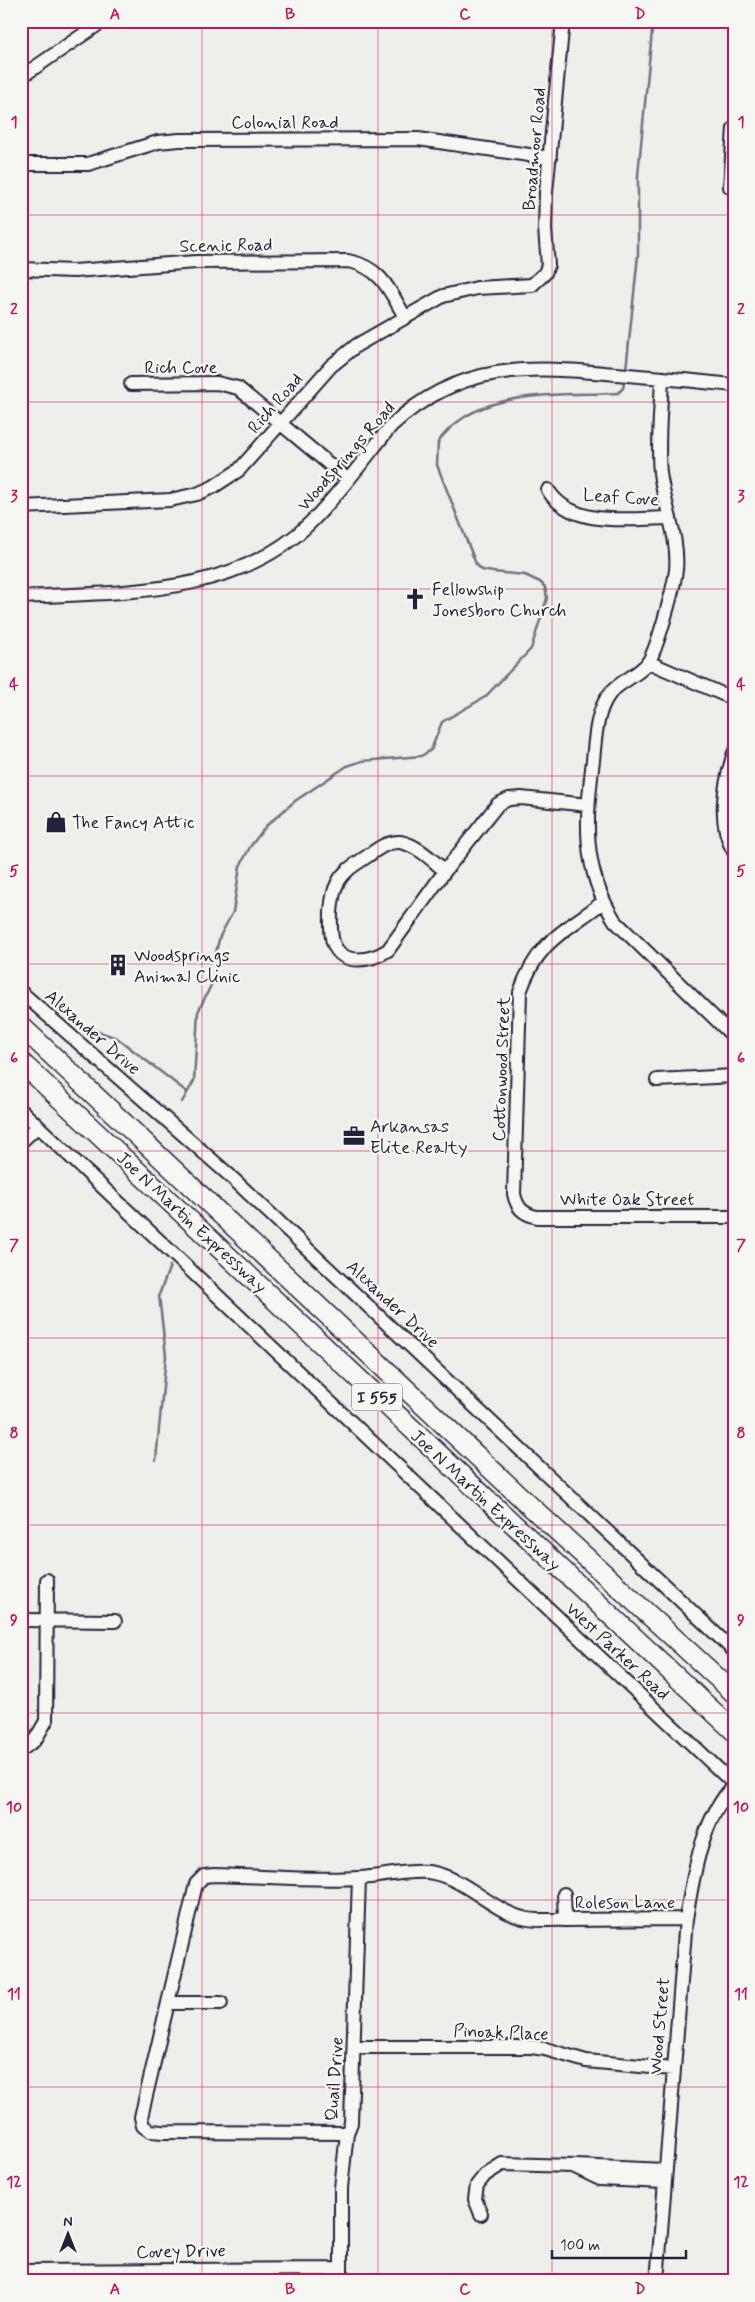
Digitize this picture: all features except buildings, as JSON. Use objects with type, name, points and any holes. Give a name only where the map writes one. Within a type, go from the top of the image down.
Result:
[{"type":"highway","name":"Joe N Martin Expressway","points":[[21,1026],[529,1505],[734,1693]]},
{"type":"highway","name":"Joe N Martin Expressway","points":[[21,1062],[734,1731]]},
{"type":"street","points":[[25,74],[103,21]]},
{"type":"street","name":"Broadmoor Road","points":[[542,278],[548,265],[546,210],[563,21]]},
{"type":"street","points":[[730,187],[734,128]]},
{"type":"street","name":"Colonial Road","points":[[21,164],[88,164],[158,142],[179,140],[418,139],[550,158]]},
{"type":"street","name":"Scenic Road","points":[[21,269],[74,271],[196,262],[348,261],[369,267],[380,275],[405,317]]},
{"type":"street","name":"Rich Road","points":[[21,507],[170,500],[196,494],[224,481],[239,470],[331,366],[357,346],[435,300],[477,288],[529,286],[542,278]]},
{"type":"street","name":"Woodsprings Road","points":[[21,597],[116,592],[191,583],[237,569],[278,548],[311,523],[391,426],[405,413],[430,396],[481,375],[503,370],[549,368],[734,385]]},
{"type":"street","points":[[662,378],[660,471],[676,549],[676,570],[659,635],[648,662],[636,674],[612,690],[605,702],[595,739],[588,805],[589,859],[604,902],[615,920],[645,952],[734,1037]]},
{"type":"street","name":"Rich Cove","points":[[131,384],[228,384],[246,394],[346,479]]},
{"type":"street","name":"Leaf Cove","points":[[548,490],[567,509],[584,516],[670,518]]},
{"type":"street","points":[[648,662],[734,699]]},
{"type":"street","points":[[734,753],[728,774],[723,815],[734,852]]},
{"type":"street","points":[[445,871],[415,847],[392,842],[346,871],[338,882],[332,897],[331,928],[333,942],[338,951],[354,960],[364,961],[376,958],[388,950],[445,871],[498,804],[510,799],[529,798],[588,805]]},
{"type":"street","name":"Cottonwood Street","points":[[522,1211],[516,1203],[514,1194],[520,992],[528,972],[549,942],[604,902]]},
{"type":"street","name":"Alexander Drive","points":[[21,992],[228,1174],[734,1651]]},
{"type":"street","points":[[657,1080],[734,1076]]},
{"type":"street","name":"West Parker Road","points":[[21,1110],[734,1785]]},
{"type":"street","points":[[21,1142],[38,1126]]},
{"type":"street","name":"White Oak Street","points":[[522,1211],[537,1217],[732,1214]]},
{"type":"street","points":[[21,1750],[35,1740],[46,1721],[47,1580]]},
{"type":"street","points":[[21,1620],[115,1621]]},
{"type":"street","name":"Wood Street","points":[[657,2281],[686,1919],[696,1863],[706,1830],[720,1803],[734,1785]]},
{"type":"street","name":"Roleson Lane","points":[[347,2133],[150,2132],[143,2126],[141,2117],[193,1895],[196,1884],[204,1876],[360,1878],[421,1872],[446,1876],[464,1884],[488,1902],[525,1919],[686,1919]]},
{"type":"street","name":"Quail Drive","points":[[340,2275],[341,2188],[348,2139],[347,2133],[351,2123],[355,2047],[360,1878]]},
{"type":"street","name":"Roleson Lane","points":[[564,1894],[565,1920]]},
{"type":"street","points":[[168,2003],[221,2003]]},
{"type":"street","name":"Pinoak Place","points":[[355,2047],[531,2047],[546,2049],[586,2061],[674,2069]]},
{"type":"street","points":[[481,2214],[475,2199],[477,2185],[494,2168],[512,2163],[573,2166],[600,2179],[665,2176]]},
{"type":"street","name":"Covey Drive","points":[[21,2271],[340,2275]]},
{"type":"waterway","points":[[626,370],[638,255],[638,175],[653,21]]},
{"type":"waterway","points":[[182,1102],[194,1081],[198,1012],[214,979],[216,952],[220,936],[233,912],[240,866],[250,847],[266,826],[295,801],[347,766],[362,761],[421,756],[431,750],[442,722],[485,697],[531,649],[547,598],[545,587],[540,582],[525,575],[482,570],[476,564],[437,465],[438,442],[454,424],[474,412],[496,403],[545,395],[618,393],[623,388],[625,378]]},
{"type":"waterway","points":[[82,1026],[117,1038],[187,1092]]},
{"type":"waterway","points":[[156,1460],[166,1356],[159,1295],[170,1266]]},
{"type":"place","name":"Fellowship Jonesboro Church","points":[[415,599]]},
{"type":"place","name":"The Fancy Attic","points":[[56,822]]},
{"type":"place","name":"Woodsprings Animal Clinic","points":[[118,965]]},
{"type":"place","name":"Arkansas Elite Realty","points":[[354,1136]]}]
